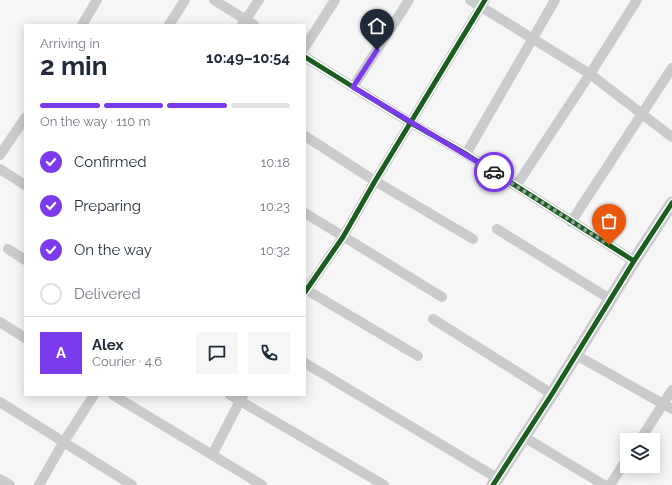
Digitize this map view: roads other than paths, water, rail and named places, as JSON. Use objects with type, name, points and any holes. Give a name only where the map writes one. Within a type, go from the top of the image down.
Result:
[{"type":"street","points":[[83,24],[98,0]]},
{"type":"street","points":[[170,24],[185,0]]},
{"type":"street","points":[[214,0],[248,23],[259,0]]},
{"type":"street","points":[[306,45],[335,0]]},
{"type":"street","points":[[353,87],[409,0]]},
{"type":"street","points":[[470,0],[483,4],[532,38],[590,74],[643,113],[672,137]]},
{"type":"street","points":[[466,154],[555,0]]},
{"type":"street","points":[[516,186],[637,0]]},
{"type":"street","points":[[306,289],[343,237],[375,181],[483,4]]},
{"type":"street","points":[[306,58],[411,123],[466,154],[634,261]]},
{"type":"street","points":[[572,222],[672,68]]},
{"type":"street","points":[[0,155],[24,119]]},
{"type":"street","points":[[306,137],[375,181],[473,239]]},
{"type":"street","points":[[0,169],[24,184]]},
{"type":"street","points":[[306,364],[495,482],[672,203]]},
{"type":"street","points":[[306,214],[442,297]]},
{"type":"street","points":[[498,229],[610,299]]},
{"type":"street","points":[[8,249],[24,259]]},
{"type":"street","points":[[306,291],[418,356]]},
{"type":"street","points":[[432,319],[552,394]]},
{"type":"street","points":[[0,322],[24,337]]},
{"type":"street","points":[[576,355],[668,406]]},
{"type":"street","points":[[646,433],[668,406],[672,390]]},
{"type":"street","points":[[39,485],[63,443],[93,396]]},
{"type":"street","points":[[115,396],[262,485]]},
{"type":"street","points":[[212,455],[241,398],[384,485]]},
{"type":"street","points":[[0,402],[132,485]]},
{"type":"street","points":[[524,436],[604,485]]},
{"type":"street","points":[[610,485],[620,470]]},
{"type":"street","points":[[0,479],[10,485]]}]
